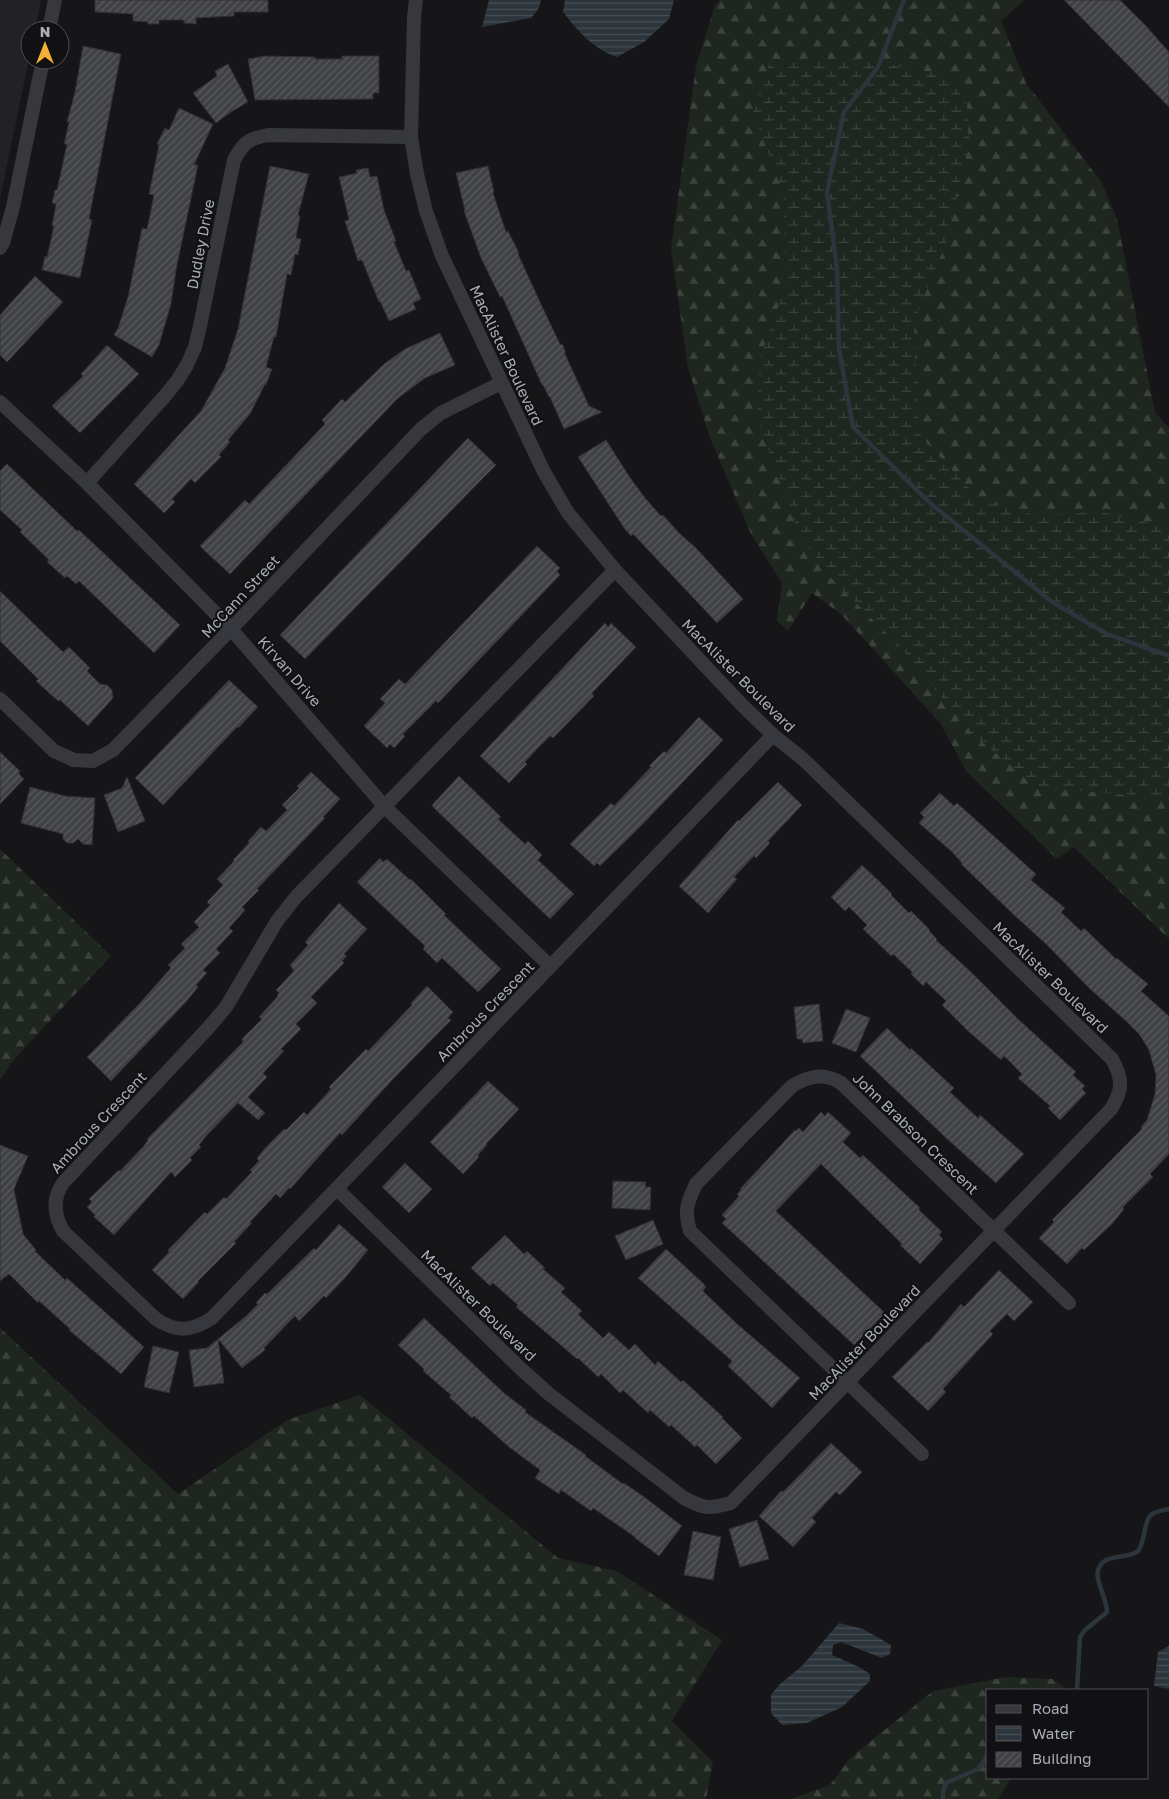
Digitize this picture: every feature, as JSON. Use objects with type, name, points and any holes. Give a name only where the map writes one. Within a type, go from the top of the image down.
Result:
[{"type":"street","points":[[51,20],[55,0]]},
{"type":"street","name":"MacAlister Boulevard","points":[[337,1189],[549,1394],[684,1498],[699,1506],[714,1508],[731,1503],[995,1231],[1111,1110],[1118,1098],[1121,1085],[1119,1071],[1112,1058],[804,760],[773,735],[742,705],[615,570],[568,513],[544,472],[501,383],[442,256],[426,211],[411,137],[416,0]]},
{"type":"street","points":[[0,248],[14,207],[41,70]]},
{"type":"street","name":"Dudley Drive","points":[[87,483],[164,397],[187,365],[195,347],[234,160],[240,148],[250,139],[268,134],[411,137]]},
{"type":"street","name":"McCann Street","points":[[0,699],[54,751],[74,760],[93,762],[113,750],[232,629],[421,429],[441,414],[501,383]]},
{"type":"street","name":"Kirvan Drive","points":[[0,402],[87,483],[232,629],[385,807],[550,966]]},
{"type":"street","name":"Ambrous Crescent","points":[[615,570],[296,898],[277,922],[226,1007],[210,1027],[62,1183],[57,1192],[55,1211],[63,1231],[156,1319],[166,1326],[176,1329],[189,1328],[200,1326],[212,1318],[773,735]]},
{"type":"street","name":"John Brabson Crescent","points":[[922,1454],[690,1231],[686,1217],[688,1203],[696,1184],[792,1086],[803,1079],[813,1076],[833,1078],[841,1083],[1070,1303]]},
{"type":"shaded area","points":[[0,0],[41,0],[37,20],[20,20],[20,70],[27,70],[0,199]]},
{"type":"green space","points":[[720,0],[1024,0],[1001,21],[1026,83],[1102,183],[1117,219],[1155,412],[1169,428],[1169,939],[1074,847],[1057,859],[966,771],[941,724],[841,614],[812,593],[788,631],[777,621],[782,583],[751,534],[710,438],[688,368],[671,249],[696,66],[715,5]]},
{"type":"green space","points":[[861,58],[948,76],[967,104],[969,144],[945,246],[914,320],[918,433],[980,500],[1035,515],[1102,512],[1169,528],[1169,799],[1038,787],[973,735],[901,648],[831,578],[800,536],[757,418],[759,360],[786,285],[783,191],[753,114],[769,64]]},
{"type":"green space","points":[[0,849],[111,956],[16,1057],[0,1080]]},
{"type":"green space","points":[[0,1328],[178,1494],[287,1420],[360,1395],[558,1558],[617,1571],[722,1640],[672,1721],[713,1762],[706,1799],[0,1799]]},
{"type":"green space","points":[[1006,1677],[1052,1679],[1067,1689],[986,1689],[986,1779],[1010,1779],[998,1799],[791,1799],[830,1785],[851,1757],[933,1691]]},
{"type":"water","points":[[489,0],[541,0],[539,8],[531,18],[482,27]]},
{"type":"water","points":[[565,0],[674,0],[669,19],[644,42],[617,57],[608,54],[593,44],[580,32],[563,12]]},
{"type":"water","points":[[839,1623],[863,1629],[891,1645],[890,1654],[882,1658],[841,1642],[833,1645],[832,1655],[870,1674],[870,1681],[842,1707],[807,1723],[782,1725],[771,1713],[771,1695],[779,1685],[802,1666]]},
{"type":"water","points":[[1169,1646],[1169,1689],[1154,1686],[1158,1652]]},
{"type":"building","points":[[95,0],[268,0],[268,12],[234,12],[234,16],[196,18],[196,24],[184,23],[184,20],[159,20],[159,24],[148,24],[148,22],[133,21],[133,14],[95,12]]},
{"type":"building","points":[[1064,0],[1120,0],[1146,26],[1169,52],[1169,107]]},
{"type":"building","points":[[83,46],[121,54],[89,219],[92,220],[80,278],[42,270],[54,226],[52,226],[56,204],[52,203],[55,190],[57,190],[67,144],[64,144],[69,122],[67,122],[75,92]]},
{"type":"building","points":[[265,56],[342,59],[342,56],[379,56],[379,93],[373,93],[373,99],[255,100],[248,59]]},
{"type":"building","points":[[228,64],[248,102],[216,123],[193,93],[217,76],[215,71]]},
{"type":"building","points":[[179,108],[213,124],[194,165],[198,165],[176,270],[171,304],[159,345],[152,357],[114,335],[128,297],[142,228],[147,229],[154,195],[149,194],[159,145],[157,144],[165,128],[169,130]]},
{"type":"building","points":[[270,166],[309,174],[298,215],[300,216],[296,238],[301,239],[298,255],[295,254],[291,275],[287,274],[276,337],[274,337],[266,367],[272,369],[266,385],[250,414],[228,440],[230,442],[219,455],[221,457],[195,483],[191,479],[172,499],[175,502],[164,513],[134,484],[201,411],[225,368],[238,329]]},
{"type":"building","points":[[488,166],[493,193],[506,232],[508,231],[560,344],[563,345],[565,354],[589,406],[602,412],[564,429],[502,296],[500,297],[481,258],[464,211],[456,173]]},
{"type":"building","points":[[368,168],[370,177],[377,176],[384,210],[396,241],[394,242],[406,271],[409,270],[421,299],[413,303],[416,309],[389,321],[362,260],[358,261],[345,221],[349,220],[339,177],[357,173],[356,170]]},
{"type":"building","points":[[35,276],[63,302],[7,362],[0,355],[0,315]]},
{"type":"building","points":[[440,333],[455,365],[425,378],[397,399],[230,574],[200,546],[245,500],[249,504],[325,424],[322,420],[342,399],[345,402],[384,364],[405,349]]},
{"type":"building","points":[[107,345],[139,374],[80,433],[52,406],[83,376],[81,374]]},
{"type":"building","points":[[468,438],[496,465],[305,659],[280,635]]},
{"type":"building","points":[[606,440],[646,499],[661,516],[663,515],[696,548],[743,599],[717,623],[633,534],[631,536],[624,528],[578,457]]},
{"type":"building","points":[[7,464],[180,625],[154,653],[79,581],[76,584],[67,576],[65,578],[47,562],[49,560],[20,532],[22,530],[0,510],[0,471]]},
{"type":"building","points":[[537,546],[560,568],[557,571],[560,575],[438,703],[436,701],[403,734],[405,736],[394,748],[390,744],[387,748],[364,726],[385,703],[380,699],[399,679],[405,684]]},
{"type":"building","points":[[0,591],[63,652],[69,647],[90,668],[87,671],[100,684],[107,685],[112,690],[113,698],[88,726],[36,681],[38,679],[0,641]]},
{"type":"building","points":[[605,623],[608,627],[611,623],[636,647],[592,693],[594,696],[553,738],[550,736],[537,749],[525,762],[527,764],[509,783],[480,756]]},
{"type":"building","points":[[229,680],[258,707],[163,805],[135,778]]},
{"type":"building","points":[[699,717],[723,740],[641,826],[600,866],[597,863],[594,866],[570,844],[611,803],[614,806],[651,767],[649,766],[664,751],[666,753]]},
{"type":"building","points":[[0,752],[20,771],[19,774],[24,779],[0,804]]},
{"type":"building","points":[[311,772],[340,799],[323,817],[325,818],[242,907],[245,910],[229,928],[233,931],[216,949],[220,953],[203,970],[207,973],[196,985],[198,987],[186,1002],[111,1081],[87,1057],[171,968],[168,965],[185,948],[181,944],[199,927],[194,922],[210,905],[207,902],[223,885],[217,879],[261,827],[266,831],[287,810],[282,805],[299,788],[297,786]]},
{"type":"building","points":[[459,776],[501,817],[498,819],[525,844],[528,841],[542,855],[538,860],[574,894],[550,919],[432,805]]},
{"type":"building","points":[[127,777],[145,821],[118,832],[104,795],[122,788]]},
{"type":"building","points":[[778,782],[802,805],[768,841],[770,843],[756,858],[754,856],[734,877],[737,879],[708,913],[679,886],[738,820]]},
{"type":"building","points":[[30,787],[65,796],[95,798],[92,845],[83,844],[78,839],[73,843],[67,843],[63,839],[63,834],[21,823]]},
{"type":"building","points":[[940,793],[954,806],[957,803],[1036,874],[1031,880],[1065,908],[1061,912],[1081,931],[1084,928],[1116,959],[1148,984],[1141,991],[1169,1016],[1169,1154],[1150,1174],[1153,1177],[1123,1207],[1124,1209],[1112,1224],[1084,1250],[1082,1248],[1067,1264],[1039,1238],[1054,1222],[1052,1220],[1142,1129],[1141,1127],[1147,1120],[1155,1094],[1156,1075],[1149,1050],[1139,1034],[961,864],[952,852],[919,823],[924,817],[920,813]]},
{"type":"building","points":[[380,858],[383,862],[387,859],[411,879],[446,914],[444,915],[501,969],[478,992],[442,958],[437,963],[423,949],[425,946],[357,882]]},
{"type":"building","points":[[862,865],[909,913],[911,911],[930,930],[936,940],[1076,1072],[1073,1075],[1085,1086],[1082,1089],[1086,1093],[1060,1120],[1048,1108],[1050,1106],[1018,1078],[1022,1074],[1004,1056],[1001,1060],[968,1031],[942,1005],[946,1001],[926,982],[923,986],[911,974],[912,972],[893,954],[891,956],[863,929],[867,925],[849,907],[845,911],[831,897]]},
{"type":"building","points":[[339,903],[367,929],[344,954],[347,956],[342,961],[344,963],[311,997],[317,1003],[296,1024],[301,1029],[281,1049],[284,1051],[263,1073],[267,1077],[248,1097],[265,1113],[258,1120],[238,1103],[207,1135],[199,1145],[201,1147],[190,1158],[192,1160],[175,1177],[171,1172],[114,1235],[94,1217],[95,1215],[87,1207],[92,1202],[89,1199],[120,1171],[144,1146],[147,1139],[243,1042],[242,1039],[262,1019],[259,1017],[278,996],[279,993],[276,990],[294,971],[290,965],[308,945],[305,942]]},
{"type":"building","points":[[427,986],[453,1012],[448,1018],[451,1020],[342,1135],[340,1133],[290,1189],[280,1198],[276,1194],[250,1222],[252,1223],[234,1242],[236,1243],[183,1299],[152,1270],[169,1252],[168,1250],[205,1212],[207,1214],[224,1197],[226,1199],[252,1172],[250,1170],[259,1161],[257,1158],[266,1147],[304,1112],[307,1115],[331,1089],[329,1087],[366,1049],[368,1051],[412,1005],[411,1003]]},
{"type":"building","points":[[819,1004],[823,1041],[803,1043],[802,1039],[797,1039],[794,1007]]},
{"type":"building","points":[[846,1009],[870,1018],[856,1052],[832,1043]]},
{"type":"building","points":[[887,1028],[954,1088],[950,1092],[978,1118],[980,1115],[1024,1154],[996,1183],[860,1056]]},
{"type":"building","points":[[488,1081],[519,1109],[486,1144],[478,1155],[479,1157],[463,1174],[430,1142]]},
{"type":"building","points":[[821,1112],[825,1116],[828,1112],[851,1133],[843,1142],[860,1158],[863,1155],[920,1208],[919,1210],[942,1232],[939,1235],[943,1239],[920,1264],[821,1164],[776,1211],[885,1313],[854,1345],[722,1223],[726,1219],[722,1215],[739,1196],[737,1194],[740,1189],[795,1130],[799,1128],[803,1132]]},
{"type":"building","points":[[0,1145],[28,1156],[14,1189],[23,1234],[35,1251],[65,1280],[67,1278],[144,1347],[121,1374],[69,1330],[39,1301],[38,1303],[9,1274],[0,1281]]},
{"type":"building","points":[[405,1163],[432,1189],[409,1213],[382,1187]]},
{"type":"building","points":[[613,1181],[646,1182],[645,1187],[651,1187],[650,1210],[612,1208]]},
{"type":"building","points":[[653,1220],[663,1244],[626,1260],[615,1236]]},
{"type":"building","points":[[339,1224],[368,1250],[326,1298],[324,1296],[299,1321],[295,1316],[264,1348],[265,1350],[242,1368],[218,1339],[246,1316],[258,1304],[256,1303],[265,1293],[267,1294],[314,1248],[316,1250]]},
{"type":"building","points":[[505,1235],[524,1254],[527,1251],[545,1268],[543,1269],[565,1288],[561,1292],[582,1311],[578,1314],[603,1338],[609,1332],[629,1350],[635,1344],[655,1365],[658,1361],[681,1382],[683,1380],[723,1417],[742,1438],[716,1464],[697,1445],[695,1447],[671,1425],[669,1427],[650,1410],[648,1413],[623,1390],[620,1393],[601,1374],[598,1377],[516,1307],[518,1305],[493,1283],[490,1286],[471,1268]]},
{"type":"building","points":[[666,1249],[703,1283],[706,1287],[703,1291],[736,1323],[800,1378],[772,1408],[728,1366],[732,1361],[638,1278]]},
{"type":"building","points":[[999,1270],[1033,1302],[1014,1321],[1007,1314],[990,1331],[993,1334],[943,1389],[946,1392],[928,1411],[892,1377],[928,1343],[961,1304],[964,1307]]},
{"type":"building","points":[[424,1318],[504,1393],[526,1410],[525,1412],[682,1526],[659,1556],[593,1508],[591,1511],[561,1490],[559,1494],[535,1478],[540,1470],[509,1447],[474,1416],[472,1418],[449,1397],[451,1395],[423,1371],[424,1369],[398,1345]]},
{"type":"building","points":[[218,1339],[224,1383],[194,1387],[189,1350],[207,1348]]},
{"type":"building","points":[[153,1346],[179,1352],[169,1393],[144,1387]]},
{"type":"building","points":[[831,1443],[862,1472],[840,1495],[836,1492],[812,1518],[816,1522],[793,1547],[759,1516],[781,1491],[783,1492]]},
{"type":"building","points":[[757,1520],[769,1559],[740,1567],[729,1529]]},
{"type":"building","points":[[693,1531],[721,1537],[713,1580],[684,1575]]},
{"type":"waterway","points":[[904,0],[878,67],[844,112],[827,192],[837,269],[839,349],[853,427],[931,504],[1052,602],[1107,634],[1169,656]]},
{"type":"waterway","points":[[1077,1689],[1080,1637],[1085,1630],[1107,1612],[1098,1579],[1098,1570],[1101,1564],[1111,1558],[1134,1554],[1138,1551],[1141,1547],[1150,1515],[1169,1509]]},
{"type":"waterway","points":[[943,1799],[946,1783],[978,1769],[986,1756]]}]
